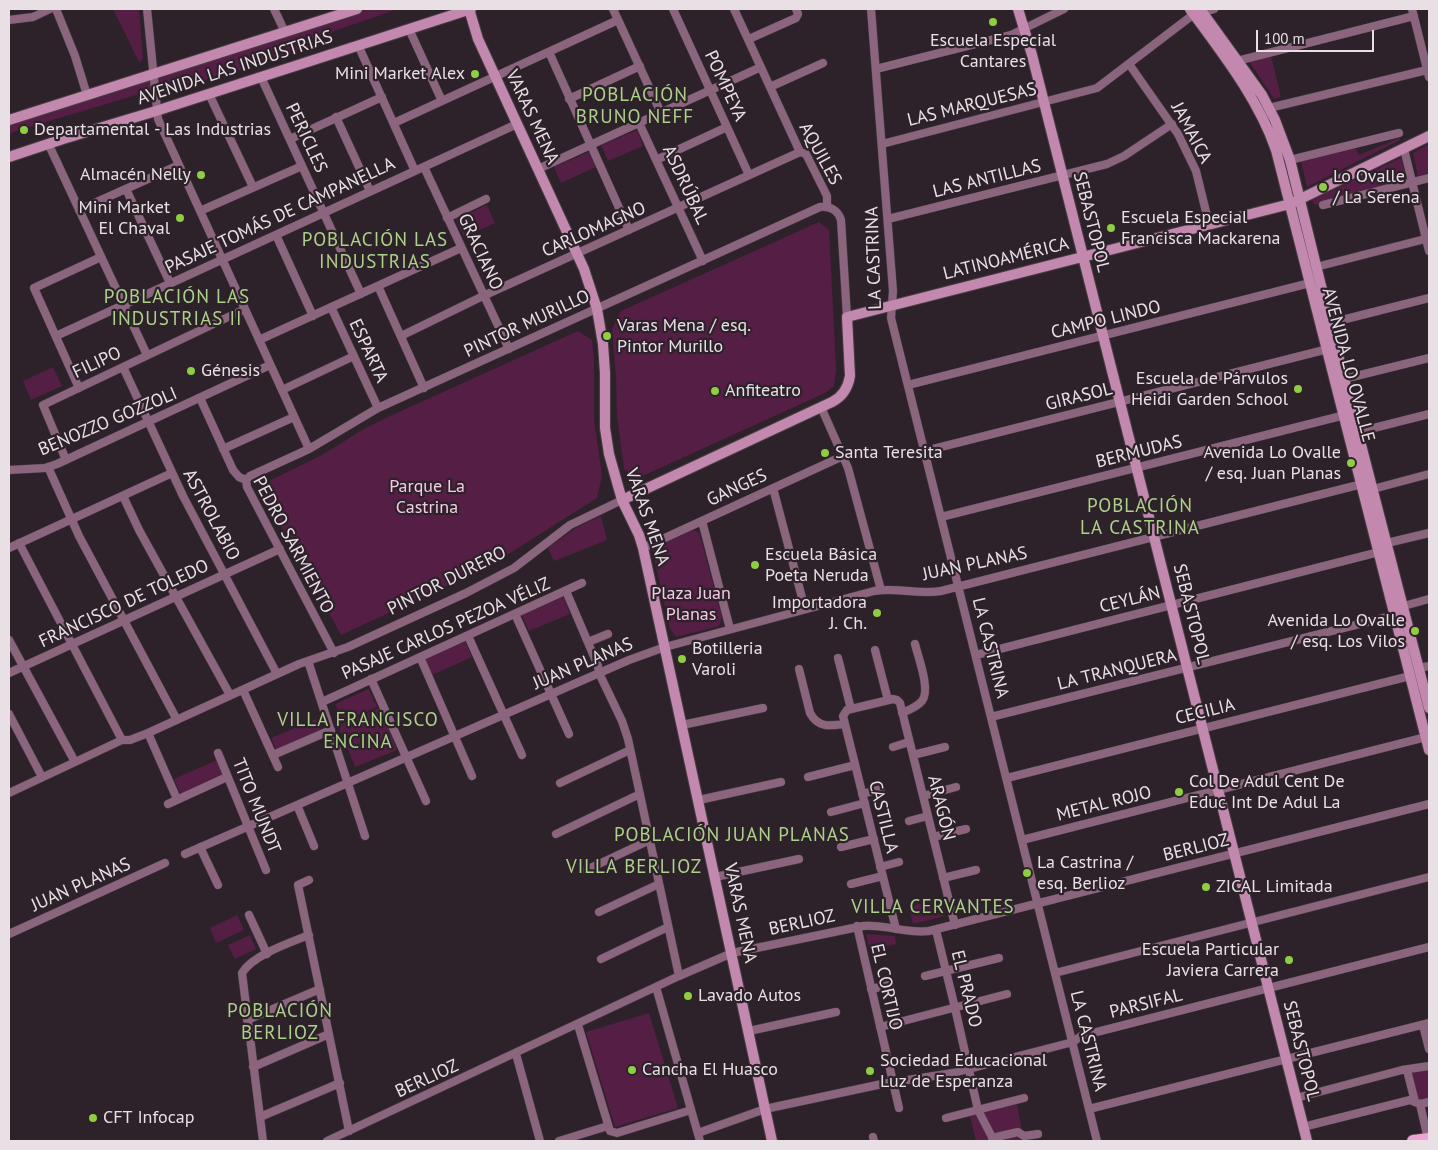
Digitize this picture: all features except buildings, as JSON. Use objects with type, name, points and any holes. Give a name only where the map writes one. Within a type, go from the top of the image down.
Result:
[{"type":"main road","points":[[1413,1141],[1428,1139]]},
{"type":"street","points":[[9,20],[33,18],[50,9]]},
{"type":"street","points":[[56,9],[75,56],[87,95]]},
{"type":"street","points":[[147,9],[156,111],[160,123],[309,449]]},
{"type":"street","points":[[274,9],[285,32]]},
{"type":"street","name":"AVENIDA LAS INDUSTRIAS","points":[[9,120],[285,32],[334,12],[357,9]]},
{"type":"street","name":"AVENIDA LAS INDUSTRIAS","points":[[9,156],[210,94],[470,9]]},
{"type":"street","name":"VARAS MENA","points":[[470,9],[478,39],[586,276],[597,308],[605,358],[606,438],[622,500],[644,548],[772,1141]]},
{"type":"street","points":[[613,9],[661,113]]},
{"type":"street","name":"POMPEYA","points":[[673,9],[750,175]]},
{"type":"street","name":"AQUILES","points":[[734,9],[800,152],[806,154],[827,196],[827,207],[835,210],[841,220],[846,317]]},
{"type":"street","name":"LA CASTRINA","points":[[872,9],[894,290],[892,318],[1097,1141]]},
{"type":"street","name":"SEBASTOPOL","points":[[1018,9],[1025,29],[1063,175],[1307,1141]]},
{"type":"street","points":[[876,69],[1011,36],[1064,9]]},
{"type":"street","points":[[1196,11],[1214,9]]},
{"type":"street","name":"AVENIDA LO OVALLE","points":[[1196,11],[1237,61],[1269,108],[1290,160],[1387,543],[1404,606],[1424,667],[1429,708]]},
{"type":"street","name":"AVENIDA LO OVALLE","points":[[1196,11],[1261,115],[1276,150],[1429,750]]},
{"type":"street","name":"LAS MARQUESAS","points":[[882,144],[1097,88],[1196,11]]},
{"type":"street","points":[[749,40],[796,12]]},
{"type":"street","points":[[1237,61],[1413,12],[1428,73],[1269,108]]},
{"type":"street","points":[[394,123],[618,20]]},
{"type":"street","points":[[409,29],[442,101]]},
{"type":"street","points":[[358,45],[415,170]]},
{"type":"street","points":[[548,52],[629,230]]},
{"type":"street","points":[[770,87],[823,63]]},
{"type":"street","name":"JAMAICA","points":[[1129,64],[1172,124],[1196,171],[1209,224]]},
{"type":"street","points":[[570,98],[640,66]]},
{"type":"street","points":[[538,169],[761,67]]},
{"type":"street","name":"PERICLES","points":[[261,77],[361,294]]},
{"type":"street","points":[[210,94],[254,187]]},
{"type":"street","points":[[290,139],[382,96]]},
{"type":"street","points":[[336,118],[370,191]]},
{"type":"street","name":"ASDRÚBAL","points":[[639,123],[702,261]]},
{"type":"street","name":"PASAJE TOMÁS DE CAMPANELLA","points":[[56,336],[517,124]]},
{"type":"street","name":"LAS ANTILLAS","points":[[888,219],[1108,164],[1119,159],[1172,124]]},
{"type":"street","points":[[656,160],[727,127]]},
{"type":"street","points":[[1290,160],[1399,133]]},
{"type":"street","name":"LATINOAMÉRICA","points":[[846,317],[1290,204],[1429,136]]},
{"type":"street","points":[[48,143],[147,356]]},
{"type":"street","points":[[1404,149],[1428,238],[1429,250]]},
{"type":"street","name":"CARLOMAGNO","points":[[400,336],[483,296],[800,152]]},
{"type":"street","points":[[79,210],[179,165]]},
{"type":"street","points":[[200,211],[302,166]]},
{"type":"street","name":"GRACIANO","points":[[424,167],[509,349]]},
{"type":"street","points":[[1323,205],[1429,178]]},
{"type":"street","points":[[126,189],[170,283]]},
{"type":"street","points":[[448,218],[486,199]]},
{"type":"street","name":"PINTOR MURILLO","points":[[246,480],[250,476],[309,449],[378,408],[818,208],[827,207]]},
{"type":"street","points":[[276,235],[313,316]]},
{"type":"street","points":[[1316,267],[1428,238]]},
{"type":"street","points":[[259,340],[461,248]]},
{"type":"street","points":[[79,388],[34,288],[101,257]]},
{"type":"street","name":"CAMPO LINDO","points":[[908,385],[1310,284]]},
{"type":"street","points":[[378,286],[424,388]]},
{"type":"street","points":[[1330,323],[1429,298]]},
{"type":"street","name":"ESPARTA","points":[[331,307],[378,408]]},
{"type":"street","name":"FILIPO","points":[[66,460],[43,405],[245,309]]},
{"type":"street","name":"PINTOR DURERO","points":[[9,793],[122,740],[150,736],[177,720],[308,661],[334,653],[496,578],[518,565],[570,525],[840,397],[846,390],[849,381],[846,317]]},
{"type":"street","name":"GIRASOL","points":[[925,451],[1328,349]]},
{"type":"street","points":[[282,390],[354,356]]},
{"type":"street","points":[[1344,379],[1429,358]]},
{"type":"street","name":"BENOZZO GOZZOLI","points":[[9,470],[48,467],[66,460],[270,365]]},
{"type":"street","name":"ASTROLABIO","points":[[123,367],[172,473],[278,674]]},
{"type":"street","name":"PEDRO SARMIENTO","points":[[200,398],[235,473],[246,480],[246,485],[334,653]]},
{"type":"street","points":[[821,407],[843,456],[854,487],[882,590]]},
{"type":"street","points":[[1358,432],[1429,414]]},
{"type":"street","name":"BERMUDAS","points":[[941,517],[1345,415]]},
{"type":"street","points":[[224,449],[294,417]]},
{"type":"street","name":"GANGES","points":[[644,548],[843,456]]},
{"type":"street","points":[[48,467],[71,520],[177,720]]},
{"type":"street","points":[[9,548],[172,473]]},
{"type":"street","points":[[1373,489],[1429,474]]},
{"type":"street","name":"JUAN PLANAS","points":[[185,854],[599,673],[665,647],[882,590],[931,592],[959,586],[1362,484]]},
{"type":"street","points":[[773,488],[806,609]]},
{"type":"street","points":[[122,496],[230,696]]},
{"type":"street","points":[[702,521],[730,629]]},
{"type":"street","points":[[1387,543],[1429,533]]},
{"type":"street","points":[[19,543],[122,740]]},
{"type":"street","name":"FRANCISCO DE TOLEDO","points":[[9,673],[280,549]]},
{"type":"street","name":"CEYLÁN","points":[[976,655],[1379,552]]},
{"type":"street","name":"PASAJE CARLOS PEZOA VÉLIZ","points":[[322,702],[582,584]]},
{"type":"street","points":[[566,591],[598,666],[599,673],[624,726],[679,976]]},
{"type":"street","name":"LA TRANQUERA","points":[[991,717],[1187,667],[1394,611],[1429,599]]},
{"type":"street","points":[[515,614],[569,734]]},
{"type":"street","points":[[588,642],[608,634]]},
{"type":"street","points":[[468,636],[522,755]]},
{"type":"street","points":[[9,640],[75,762]]},
{"type":"street","points":[[902,713],[919,704],[926,694],[915,644]]},
{"type":"street","points":[[847,711],[888,700],[875,650]]},
{"type":"street","points":[[420,657],[472,776]]},
{"type":"street","name":"CASTILLA","points":[[838,658],[847,711],[843,716],[844,724],[896,929]]},
{"type":"street","points":[[308,661],[365,836]]},
{"type":"street","points":[[799,669],[810,713],[813,718],[818,723],[826,726],[844,724]]},
{"type":"street","name":"CECILIA","points":[[1006,778],[1410,676]]},
{"type":"street","points":[[372,679],[426,801]]},
{"type":"street","points":[[243,690],[278,767]]},
{"type":"street","name":"ARAGÓN","points":[[888,700],[897,700],[900,703],[955,925]]},
{"type":"street","points":[[682,725],[763,708]]},
{"type":"street","points":[[9,714],[42,777]]},
{"type":"street","points":[[273,755],[331,730]]},
{"type":"street","points":[[150,736],[178,799]]},
{"type":"street","name":"METAL ROJO","points":[[1022,840],[1426,737]]},
{"type":"street","points":[[893,747],[910,742]]},
{"type":"street","points":[[913,755],[945,747]]},
{"type":"street","points":[[560,783],[630,750]]},
{"type":"street","name":"TITO MUNDT","points":[[218,753],[266,870]]},
{"type":"street","points":[[808,777],[855,765]]},
{"type":"street","points":[[168,804],[227,777]]},
{"type":"street","points":[[698,800],[781,782]]},
{"type":"street","points":[[923,796],[956,787]]},
{"type":"street","points":[[862,794],[881,789]]},
{"type":"street","points":[[556,834],[640,794]]},
{"type":"street","points":[[831,812],[864,803]]},
{"type":"street","name":"BERLIOZ","points":[[327,1141],[679,976],[732,954],[857,926],[873,925],[920,932],[936,930],[1429,804]]},
{"type":"street","points":[[296,805],[314,846]]},
{"type":"street","points":[[908,821],[928,816]]},
{"type":"street","points":[[933,837],[966,829]]},
{"type":"street","points":[[841,847],[874,839]]},
{"type":"street","points":[[586,870],[650,840]]},
{"type":"street","points":[[200,847],[218,886]]},
{"type":"street","points":[[715,877],[799,859]]},
{"type":"street","points":[[880,867],[900,862]]},
{"type":"street","name":"JUAN PLANAS","points":[[9,934],[165,863]]},
{"type":"street","points":[[943,878],[976,870]]},
{"type":"street","points":[[850,884],[883,876]]},
{"type":"street","points":[[1055,972],[1429,877]]},
{"type":"street","points":[[309,880],[298,885],[349,1131]]},
{"type":"street","points":[[599,912],[659,884]]},
{"type":"street","points":[[249,915],[267,954]]},
{"type":"street","name":"EL CORTIJO","points":[[857,926],[898,1108]]},
{"type":"street","points":[[601,959],[668,927]]},
{"type":"street","name":"EL PRADO","points":[[936,930],[970,1069],[978,1110],[993,1140]]},
{"type":"street","points":[[263,1141],[242,973],[246,967],[267,954],[309,938]]},
{"type":"street","name":"PARSIFAL","points":[[699,1137],[765,1109],[970,1069],[1073,1042],[1081,1036],[1429,947]]},
{"type":"street","points":[[925,976],[999,958]]},
{"type":"street","points":[[871,989],[890,985]]},
{"type":"street","points":[[656,987],[699,1137]]},
{"type":"street","points":[[247,1020],[320,989]]},
{"type":"street","points":[[880,1027],[1007,994]]},
{"type":"street","points":[[748,1031],[836,1012]]},
{"type":"street","points":[[578,1024],[608,1126],[612,1132],[617,1133],[692,1110]]},
{"type":"street","points":[[1089,1109],[1426,1024],[1429,1049]]},
{"type":"street","points":[[253,1068],[330,1034]]},
{"type":"street","points":[[516,1054],[540,1141]]},
{"type":"street","points":[[1296,1098],[1429,1066]]},
{"type":"street","points":[[1406,1070],[1428,1139]]},
{"type":"street","points":[[260,1117],[340,1083]]},
{"type":"street","points":[[946,1118],[1024,1098]]},
{"type":"street","points":[[1303,1127],[1410,1100],[1417,1103],[1429,1102]]},
{"type":"street","points":[[559,1141],[608,1126]]},
{"type":"street","points":[[993,1140],[1018,1132],[1024,1136],[1038,1134]]},
{"type":"green space","points":[[113,9],[139,9],[143,59],[139,62]]},
{"type":"green space","points":[[368,9],[398,9],[334,31],[317,44],[247,68],[198,82],[136,95],[9,134],[9,123]]},
{"type":"green space","points":[[1271,56],[1281,97],[1274,99],[1249,61]]},
{"type":"green space","points":[[637,130],[643,146],[608,161],[601,145]]},
{"type":"green space","points":[[1399,138],[1400,140],[1307,187],[1301,161],[1355,147],[1359,155]]},
{"type":"green space","points":[[1429,144],[1429,173],[1418,176],[1413,153]]},
{"type":"green space","points":[[589,152],[596,167],[561,183],[554,167]]},
{"type":"green space","points":[[1401,158],[1405,181],[1315,205],[1312,200]]},
{"type":"green space","points":[[487,205],[495,223],[464,237],[456,219]]},
{"type":"green space","points":[[819,222],[829,230],[836,369],[834,386],[825,393],[638,478],[624,469],[617,416],[612,329],[621,311]]},
{"type":"green space","name":"Parque La Castrina","points":[[578,331],[592,340],[594,419],[602,476],[597,498],[488,567],[341,635],[265,497],[271,480],[322,455],[362,430],[390,416]]},
{"type":"green space","points":[[53,367],[62,386],[31,400],[23,381]]},
{"type":"green space","points":[[601,516],[607,540],[554,561],[548,548],[577,527]]},
{"type":"green space","name":"Plaza Juan Planas","points":[[693,530],[699,532],[722,617],[719,626],[676,637],[670,629],[652,549]]},
{"type":"green space","points":[[563,596],[570,614],[529,631],[521,614]]},
{"type":"green space","points":[[465,641],[472,657],[432,675],[425,659]]},
{"type":"green space","points":[[369,689],[377,707],[343,722],[335,704]]},
{"type":"green space","points":[[380,708],[397,750],[355,767],[338,725]]},
{"type":"green space","points":[[317,719],[322,731],[276,750],[271,738]]},
{"type":"green space","points":[[217,760],[224,776],[181,795],[174,779]]},
{"type":"green space","points":[[941,898],[945,916],[913,924],[909,907]]},
{"type":"green space","points":[[237,915],[244,930],[216,943],[210,928]]},
{"type":"green space","points":[[866,934],[895,936],[896,944],[870,950]]},
{"type":"green space","points":[[250,935],[256,949],[235,959],[228,945]]},
{"type":"green space","name":"Cancha El Huasco","points":[[649,1013],[678,1108],[615,1127],[586,1032]]},
{"type":"green space","points":[[1429,1069],[1429,1099],[1419,1100],[1413,1096],[1409,1072]]},
{"type":"green space","points":[[1017,1104],[1024,1141],[998,1141],[983,1113]]},
{"type":"green space","points":[[977,1114],[991,1141],[976,1141],[970,1116]]},
{"type":"place","name":"Escuela Especial Cantares","points":[[993,22]]},
{"type":"place","name":"Mini Market Alex","points":[[475,74]]},
{"type":"place","name":"Departamental - Las Industrias","points":[[24,130]]},
{"type":"place","name":"Almacén Nelly","points":[[201,175]]},
{"type":"place","name":"Lo Ovalle / La Serena","points":[[1323,187]]},
{"type":"place","name":"Mini Market El Chaval","points":[[180,218]]},
{"type":"place","name":"Escuela Especial Francisca Mackarena","points":[[1111,228]]},
{"type":"place","name":"Varas Mena / esq. Pintor Murillo","points":[[607,336]]},
{"type":"place","name":"Génesis","points":[[191,371]]},
{"type":"place","name":"Escuela de Párvulos Heidi Garden School","points":[[1298,389]]},
{"type":"place","name":"Anfiteatro","points":[[715,391]]},
{"type":"place","name":"Santa Teresita","points":[[825,453]]},
{"type":"place","name":"Avenida Lo Ovalle / esq. Juan Planas","points":[[1351,463]]},
{"type":"place","name":"Escuela Básica Poeta Neruda","points":[[755,565]]},
{"type":"place","name":"Importadora J. Ch.","points":[[877,613]]},
{"type":"place","name":"Avenida Lo Ovalle / esq. Los Vilos","points":[[1415,631]]},
{"type":"place","name":"Botilleria Varoli","points":[[682,659]]},
{"type":"place","name":"Col De Adul Cent De Educ Int De Adul La","points":[[1179,792]]},
{"type":"place","name":"La Castrina / esq. Berlioz","points":[[1027,873]]},
{"type":"place","name":"ZICAL Limitada","points":[[1206,887]]},
{"type":"place","name":"Escuela Particular Javiera Carrera","points":[[1289,960]]},
{"type":"place","name":"Lavado Autos","points":[[688,996]]},
{"type":"place","name":"Cancha El Huasco","points":[[632,1070]]},
{"type":"place","name":"Sociedad Educacional Luz de Esperanza","points":[[870,1071]]},
{"type":"place","name":"CFT Infocap","points":[[93,1118]]},
{"type":"district","name":"POBLACIÓN BRUNO NEFF","points":[[635,107]]},
{"type":"district","name":"POBLACIÓN LAS INDUSTRIAS","points":[[375,252]]},
{"type":"district","name":"POBLACIÓN LAS INDUSTRIAS II","points":[[177,309]]},
{"type":"district","name":"POBLACIÓN LA CASTRINA","points":[[1140,518]]},
{"type":"district","name":"VILLA FRANCISCO ENCINA","points":[[358,732]]},
{"type":"district","name":"POBLACIÓN JUAN PLANAS","points":[[732,836]]},
{"type":"district","name":"VILLA BERLIOZ","points":[[634,868]]},
{"type":"district","name":"VILLA CERVANTES","points":[[933,908]]},
{"type":"district","name":"POBLACIÓN BERLIOZ","points":[[280,1023]]}]
